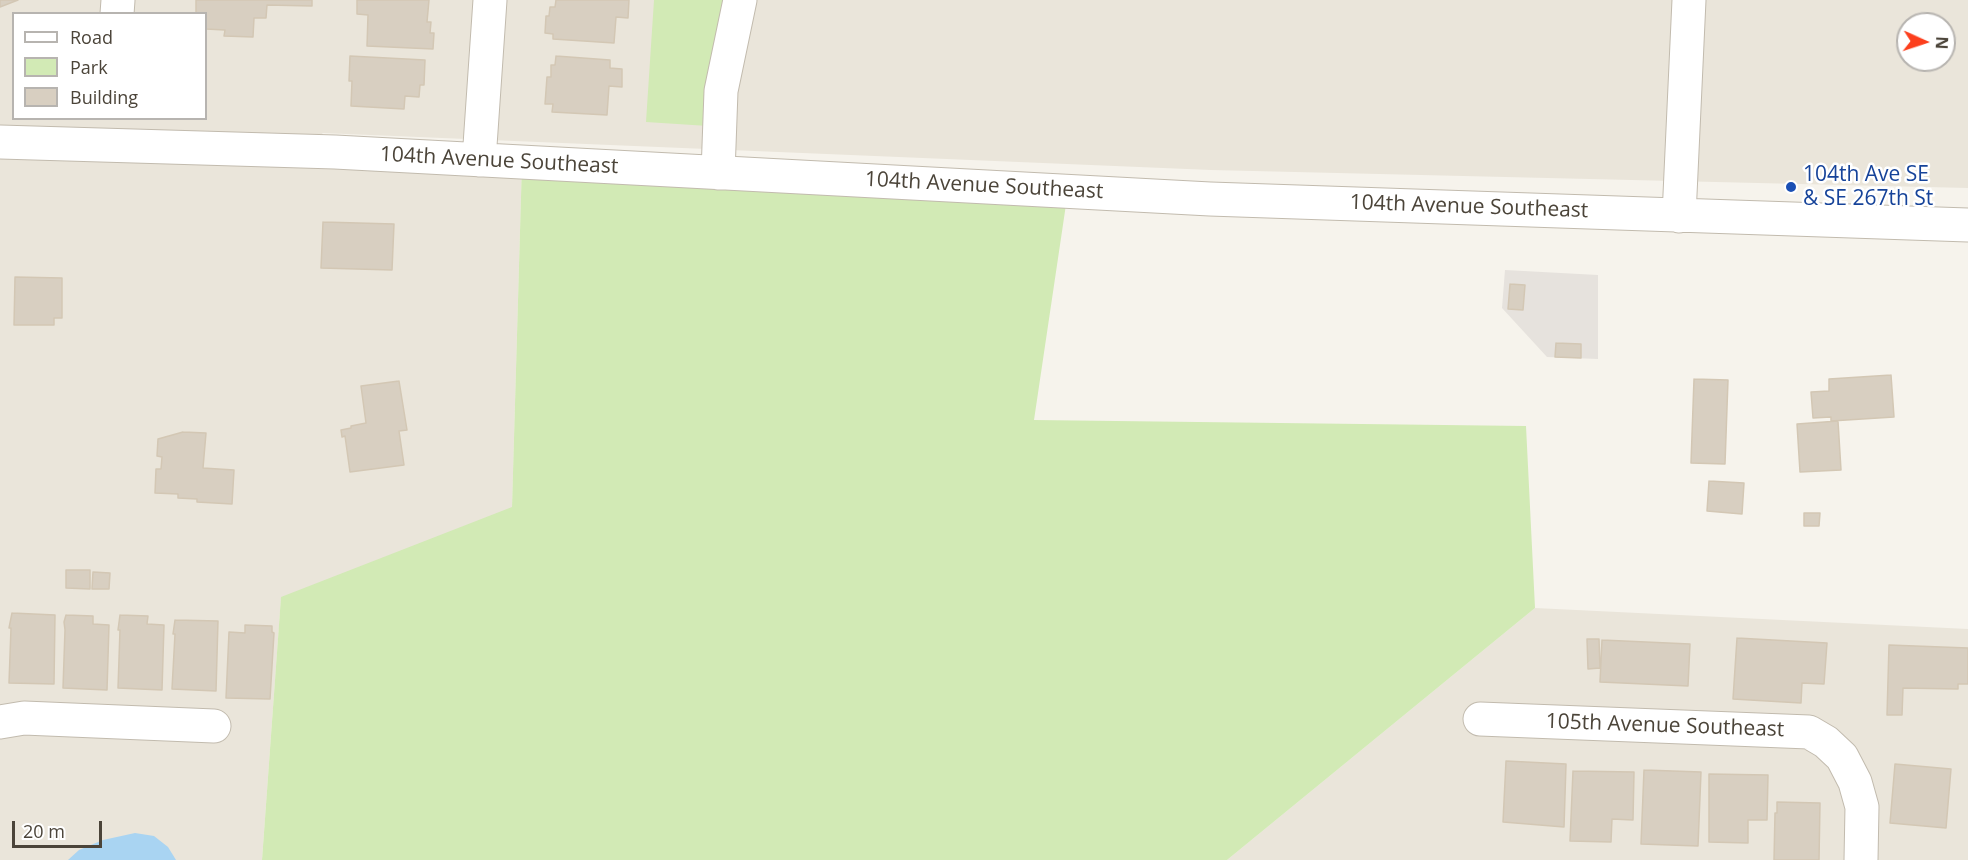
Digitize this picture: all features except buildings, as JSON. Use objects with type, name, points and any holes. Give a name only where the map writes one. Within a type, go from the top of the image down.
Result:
[{"type":"street","points":[[479,160],[490,0]]},
{"type":"street","points":[[718,173],[721,91],[740,0]]},
{"type":"street","points":[[1679,216],[1689,0]]},
{"type":"street","name":"104th Avenue Southeast","points":[[0,142],[111,133],[335,152],[1210,198],[1968,225]]},
{"type":"street","points":[[0,722],[24,718],[214,726]]},
{"type":"street","name":"105th Avenue Southeast","points":[[1480,719],[1809,732],[1826,742],[1842,757],[1855,782],[1862,807],[1861,860]]},
{"type":"shaded area","points":[[0,0],[1968,0],[1968,188],[1211,170],[322,133],[335,152],[522,162],[512,508],[281,598],[262,860],[0,860]]},
{"type":"shaded area","points":[[1505,270],[1598,275],[1598,359],[1547,357],[1502,308]]},
{"type":"shaded area","points":[[1535,608],[1968,629],[1968,860],[1227,860]]},
{"type":"green space","points":[[654,0],[729,0],[708,126],[646,122]]},
{"type":"green space","points":[[522,162],[1068,191],[1034,420],[1526,426],[1535,608],[1227,860],[262,860],[281,597],[512,507]]},
{"type":"water","points":[[135,833],[154,836],[168,847],[176,860],[68,860],[79,850],[103,840]]},
{"type":"place","name":"104th Ave SE & SE 267th St","points":[[1791,187]]}]
